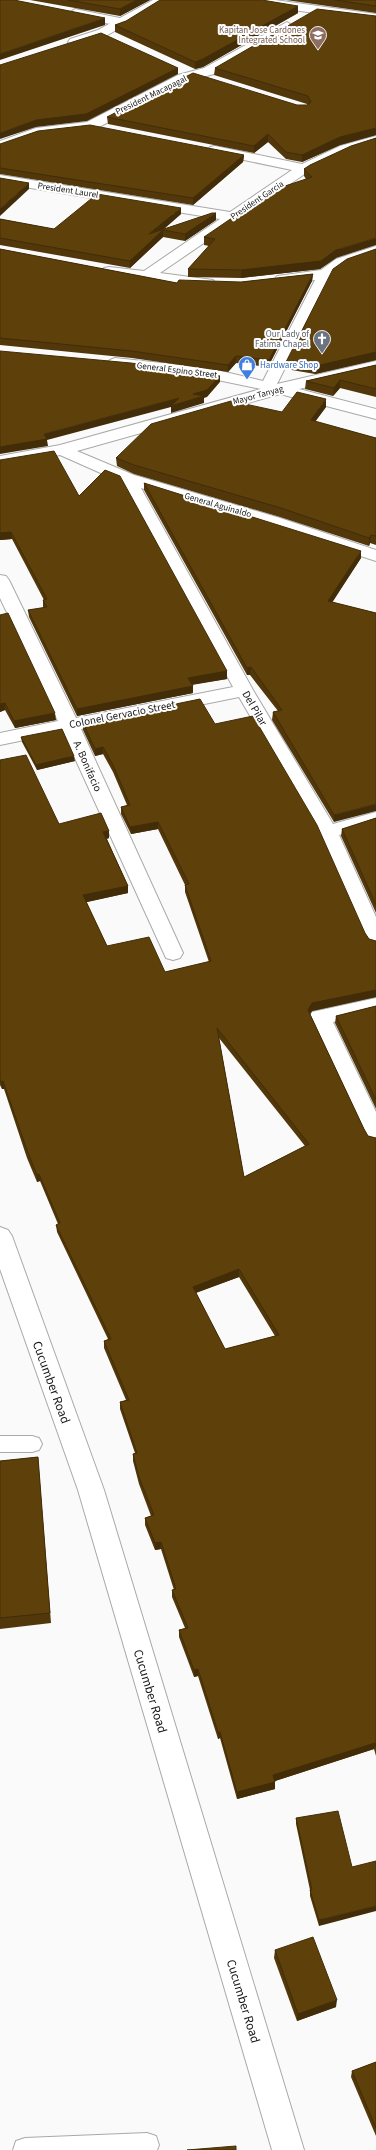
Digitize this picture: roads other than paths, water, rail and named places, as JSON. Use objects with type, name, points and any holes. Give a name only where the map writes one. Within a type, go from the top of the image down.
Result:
[{"type":"street","points":[[66,45],[102,33],[125,23],[162,0]]},
{"type":"street","points":[[253,0],[376,18]]},
{"type":"street","name":"President Macapagal","points":[[0,146],[36,132],[90,126],[183,78],[209,71],[314,10]]},
{"type":"street","points":[[62,11],[125,23]]},
{"type":"street","points":[[102,33],[116,40]]},
{"type":"street","points":[[173,67],[215,82]]},
{"type":"street","points":[[90,126],[113,130]]},
{"type":"street","name":"President Garcia","points":[[146,276],[304,168],[345,149],[376,140]]},
{"type":"street","points":[[204,148],[304,168]]},
{"type":"street","name":"President Laurel","points":[[0,179],[232,217]]},
{"type":"street","points":[[274,387],[325,274],[341,262],[376,250]]},
{"type":"street","points":[[98,269],[184,282],[219,284]]},
{"type":"street","points":[[272,280],[325,274]]},
{"type":"street","name":"General Espino Street","points":[[101,361],[208,373],[274,387],[376,414]]},
{"type":"street","name":"Mayor Tanyag","points":[[0,461],[62,450],[274,387],[376,366]]},
{"type":"street","name":"General Aguinaldo","points":[[62,450],[128,480],[274,522],[376,556]]},
{"type":"street","name":"Del Pilar","points":[[128,480],[244,690],[328,832],[376,940]]},
{"type":"street","name":"A. Bonifacio","points":[[0,580],[69,724],[173,953]]},
{"type":"street","name":"Colonel Gervacio Street","points":[[0,738],[244,690]]},
{"type":"street","points":[[328,832],[376,818]]},
{"type":"street","points":[[376,1005],[320,1017],[376,1136]]},
{"type":"street","name":"Cucumber Road","points":[[0,1236],[91,1490],[288,2150]]},
{"type":"lane","points":[[0,1444],[32,1444]]},
{"type":"lane","points":[[26,2150],[147,2145]]},
{"type":"place","name":"Kapitan Jose Cardones Integrated School","points":[[318,50]]},
{"type":"place","name":"Our Lady of Fatima Chapel","points":[[322,354]]},
{"type":"place","name":"Hardware Shop","points":[[247,380]]}]
